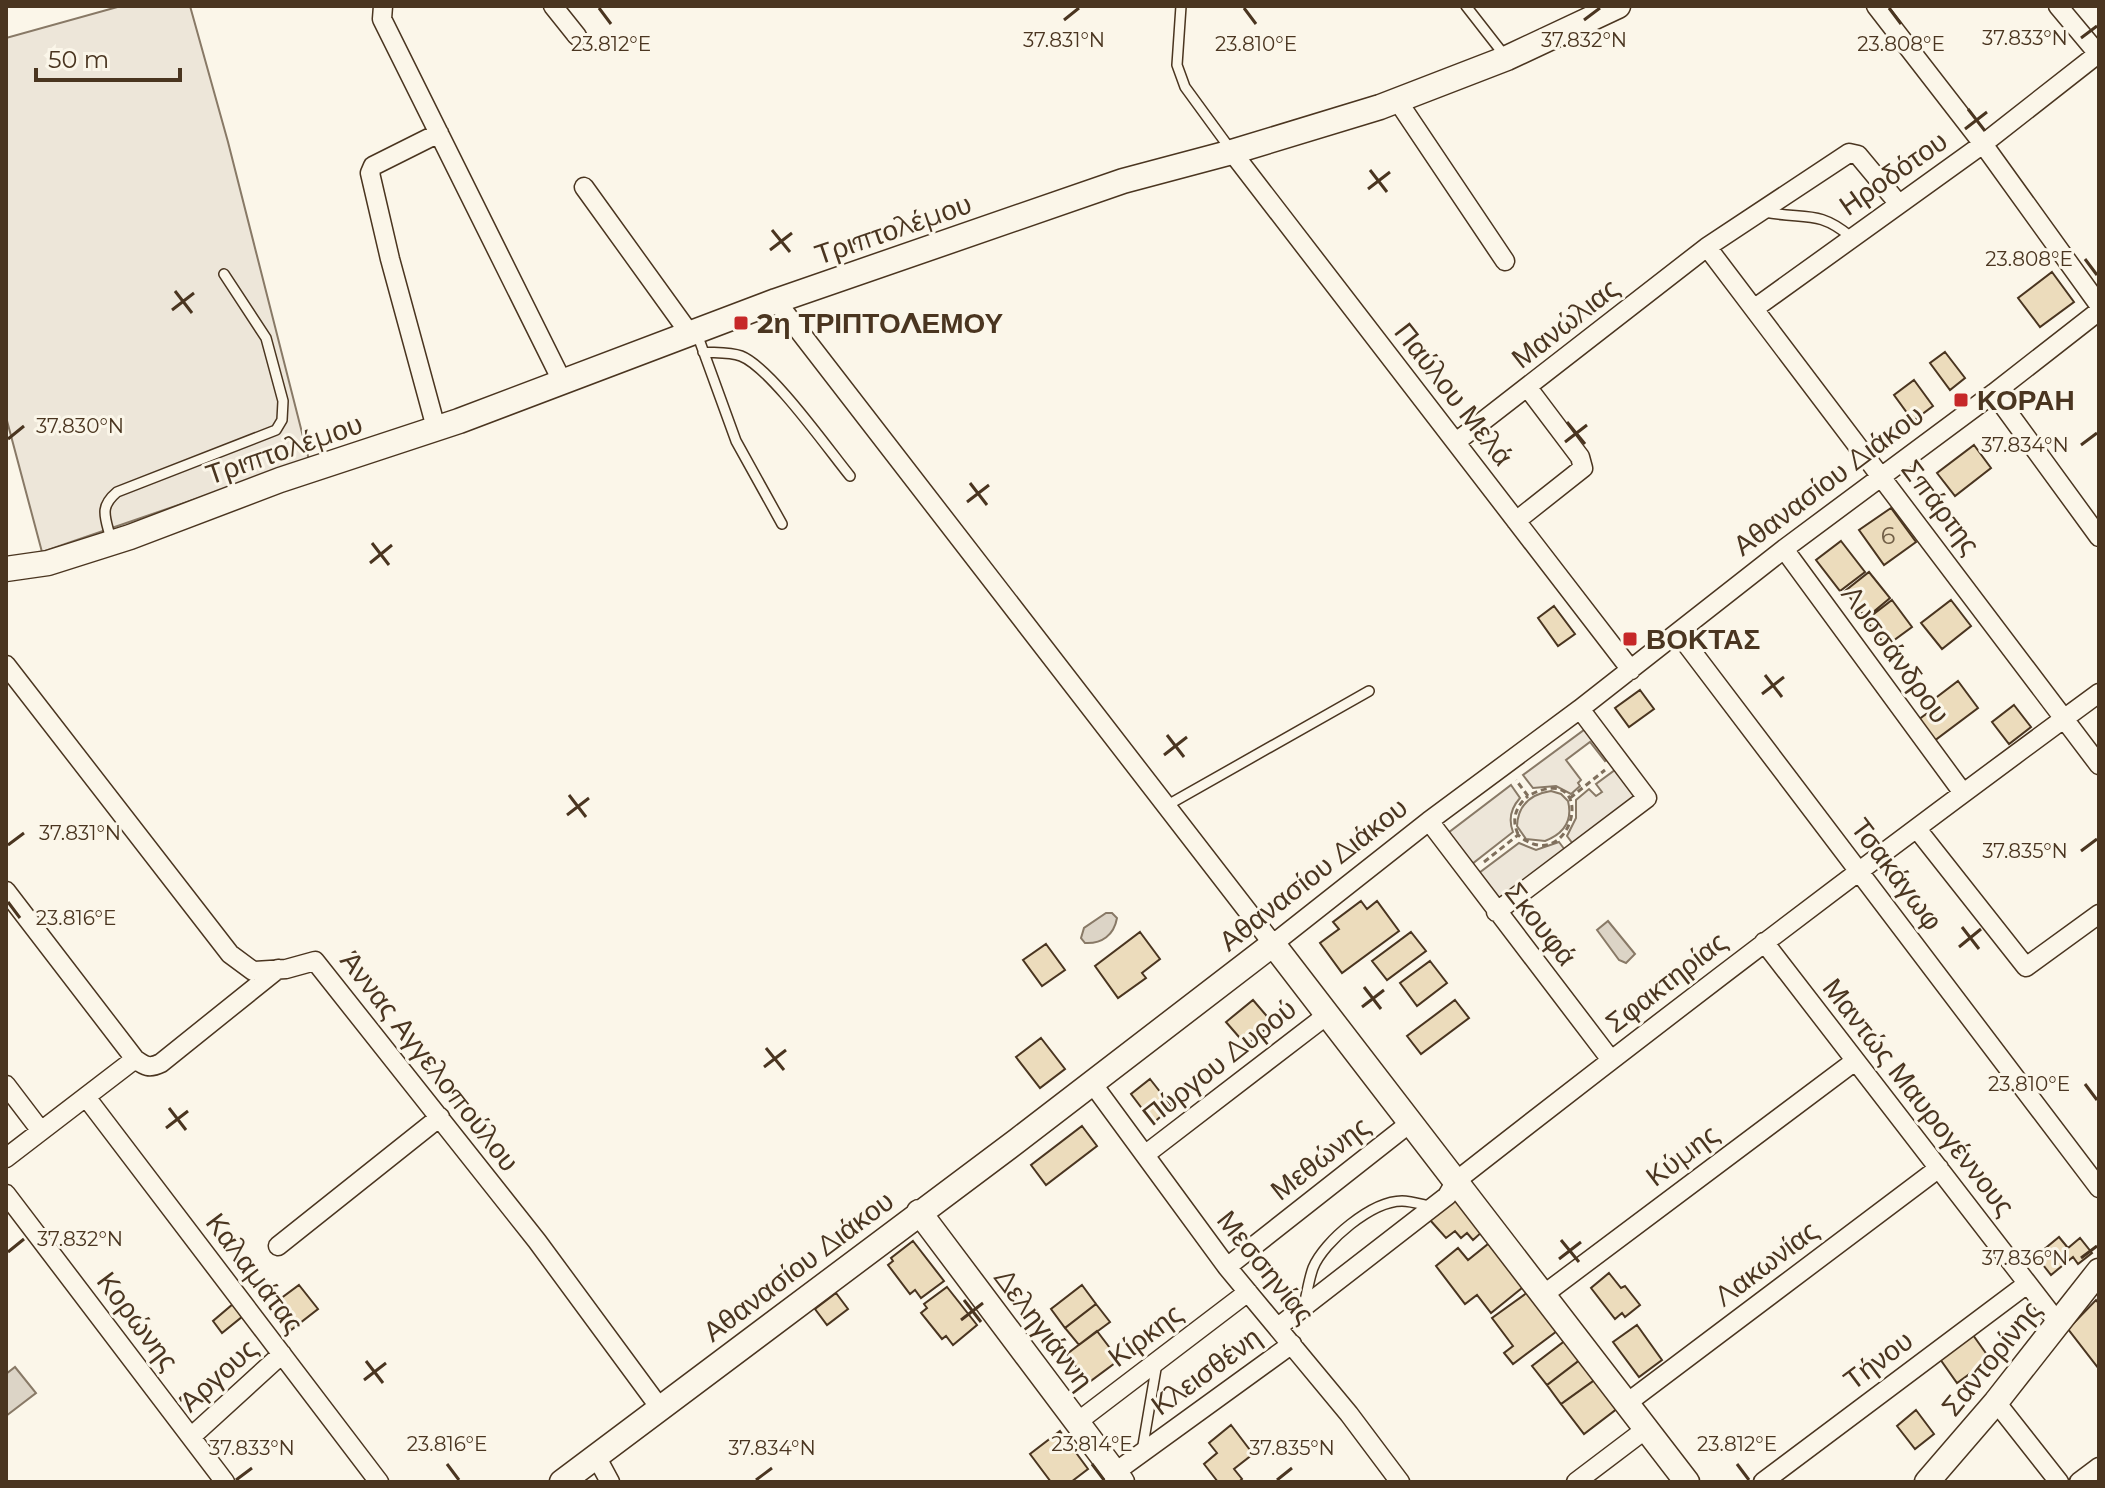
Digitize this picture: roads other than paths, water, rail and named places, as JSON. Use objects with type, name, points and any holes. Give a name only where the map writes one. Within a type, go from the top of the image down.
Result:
[{"type":"street","points":[[383,6],[382,19],[563,383]]},
{"type":"street","points":[[553,6],[577,36]]},
{"type":"street","name":"Τριπτολέμου","points":[[6,569],[48,563],[112,543],[280,480],[696,339],[776,301],[1123,181],[1232,152],[1397,100],[1507,58],[1618,6]]},
{"type":"street","points":[[1876,6],[1983,144],[2099,308]]},
{"type":"street","points":[[2058,6],[2099,54]]},
{"type":"street","name":"Ηροδότου","points":[[1755,308],[1983,144],[2099,54]]},
{"type":"street","points":[[1397,100],[1505,261]]},
{"type":"street","points":[[436,428],[370,173],[373,166],[439,133]]},
{"type":"street","name":"Παύλου Μελά","points":[[1232,152],[1631,670]]},
{"type":"street","name":"Μανώλιας","points":[[1456,442],[1707,247],[1849,153],[1858,155],[1898,203]]},
{"type":"street","points":[[584,187],[696,339]]},
{"type":"street","name":"Σπάρτης","points":[[1707,247],[2099,765]]},
{"type":"street","points":[[776,301],[1687,1482]]},
{"type":"street","name":"Αθανασίου Διάκου","points":[[562,1482],[1092,1083],[1784,549],[1994,393],[2099,308]]},
{"type":"street","points":[[1516,521],[1583,468],[1580,457],[1528,388]]},
{"type":"street","points":[[1994,393],[2099,537]]},
{"type":"street","name":"Λυσσάνδρου","points":[[1784,549],[1963,793]]},
{"type":"street","name":"Τσακάγωφ","points":[[1678,633],[2099,1188]]},
{"type":"street","name":"Άννας Αγγελοπούλου","points":[[6,665],[230,954],[253,971],[315,961],[537,1241],[660,1408]]},
{"type":"street","name":"Σφακτηρίας","points":[[1278,1327],[1447,1196],[1456,1181],[1611,1060],[2099,693]]},
{"type":"street","points":[[1496,912],[1647,798],[1580,709]]},
{"type":"street","name":"Σκουφά","points":[[1429,821],[1611,1060]]},
{"type":"street","points":[[1917,829],[2026,967],[2099,914]]},
{"type":"street","points":[[6,891],[135,1059],[145,1066],[161,1063],[278,969]]},
{"type":"street","name":"Μαντώς Μαυρογέννους","points":[[1764,942],[2058,1323]]},
{"type":"street","name":"Πύργου Δυρού","points":[[1146,1154],[1327,1015]]},
{"type":"street","points":[[6,1158],[135,1059]]},
{"type":"street","name":"Κύμης","points":[[1543,1295],[1855,1061]]},
{"type":"street","name":"Μεσσηνίας","points":[[1092,1083],[1227,1267],[1400,1482]]},
{"type":"street","points":[[6,1085],[41,1131]]},
{"type":"street","name":"Καλαμάτας","points":[[86,1097],[379,1482]]},
{"type":"street","points":[[278,1246],[440,1117]]},
{"type":"street","name":"Μεθώνης","points":[[1227,1267],[1410,1123]]},
{"type":"street","name":"Λακωνίας","points":[[1627,1403],[1939,1168]]},
{"type":"street","name":"Κορώνης","points":[[6,1194],[225,1482]]},
{"type":"street","name":"Δεληγιάννη","points":[[919,1212],[1118,1477]]},
{"type":"street","name":"Σαντορίνης","points":[[1927,1482],[2058,1323],[2096,1282]]},
{"type":"street","name":"Τήνου","points":[[1763,1482],[2027,1284]]},
{"type":"street","name":"Κίρκης","points":[[1076,1423],[1248,1292]]},
{"type":"street","name":"Κλεισθένη","points":[[1118,1477],[1142,1453],[1292,1344]]},
{"type":"street","name":"Άργους","points":[[191,1437],[282,1354]]},
{"type":"street","points":[[1996,1402],[2059,1482]]},
{"type":"street","points":[[1576,1482],[1646,1429]]},
{"type":"street","points":[[596,1456],[610,1482]]},
{"type":"street","points":[[2079,1482],[2099,1467]]},
{"type":"lane","points":[[1181,6],[1177,65],[1185,87],[1232,152]]},
{"type":"lane","points":[[1466,6],[1507,58]]},
{"type":"lane","points":[[1761,211],[1821,217],[1834,222],[1851,237]]},
{"type":"lane","points":[[112,543],[104,511],[107,501],[117,492],[276,430],[282,420],[283,401],[266,338],[224,274]]},
{"type":"lane","points":[[696,339],[753,363],[770,379],[850,476]]},
{"type":"lane","points":[[696,339],[736,441],[782,524]]},
{"type":"lane","points":[[1166,806],[1369,691]]},
{"type":"lane","points":[[1304,1307],[1314,1267],[1328,1246],[1358,1219],[1383,1204],[1402,1201],[1433,1207]]},
{"type":"lane","points":[[1142,1453],[1158,1360]]},
{"type":"place","name":"2η ΤΡΙΠΤΟΛΕΜΟΥ","points":[[741,323]]},
{"type":"place","name":"ΚΟΡΑΗ","points":[[1961,400]]},
{"type":"place","name":"ΒΟΚΤΑΣ","points":[[1630,639]]}]
